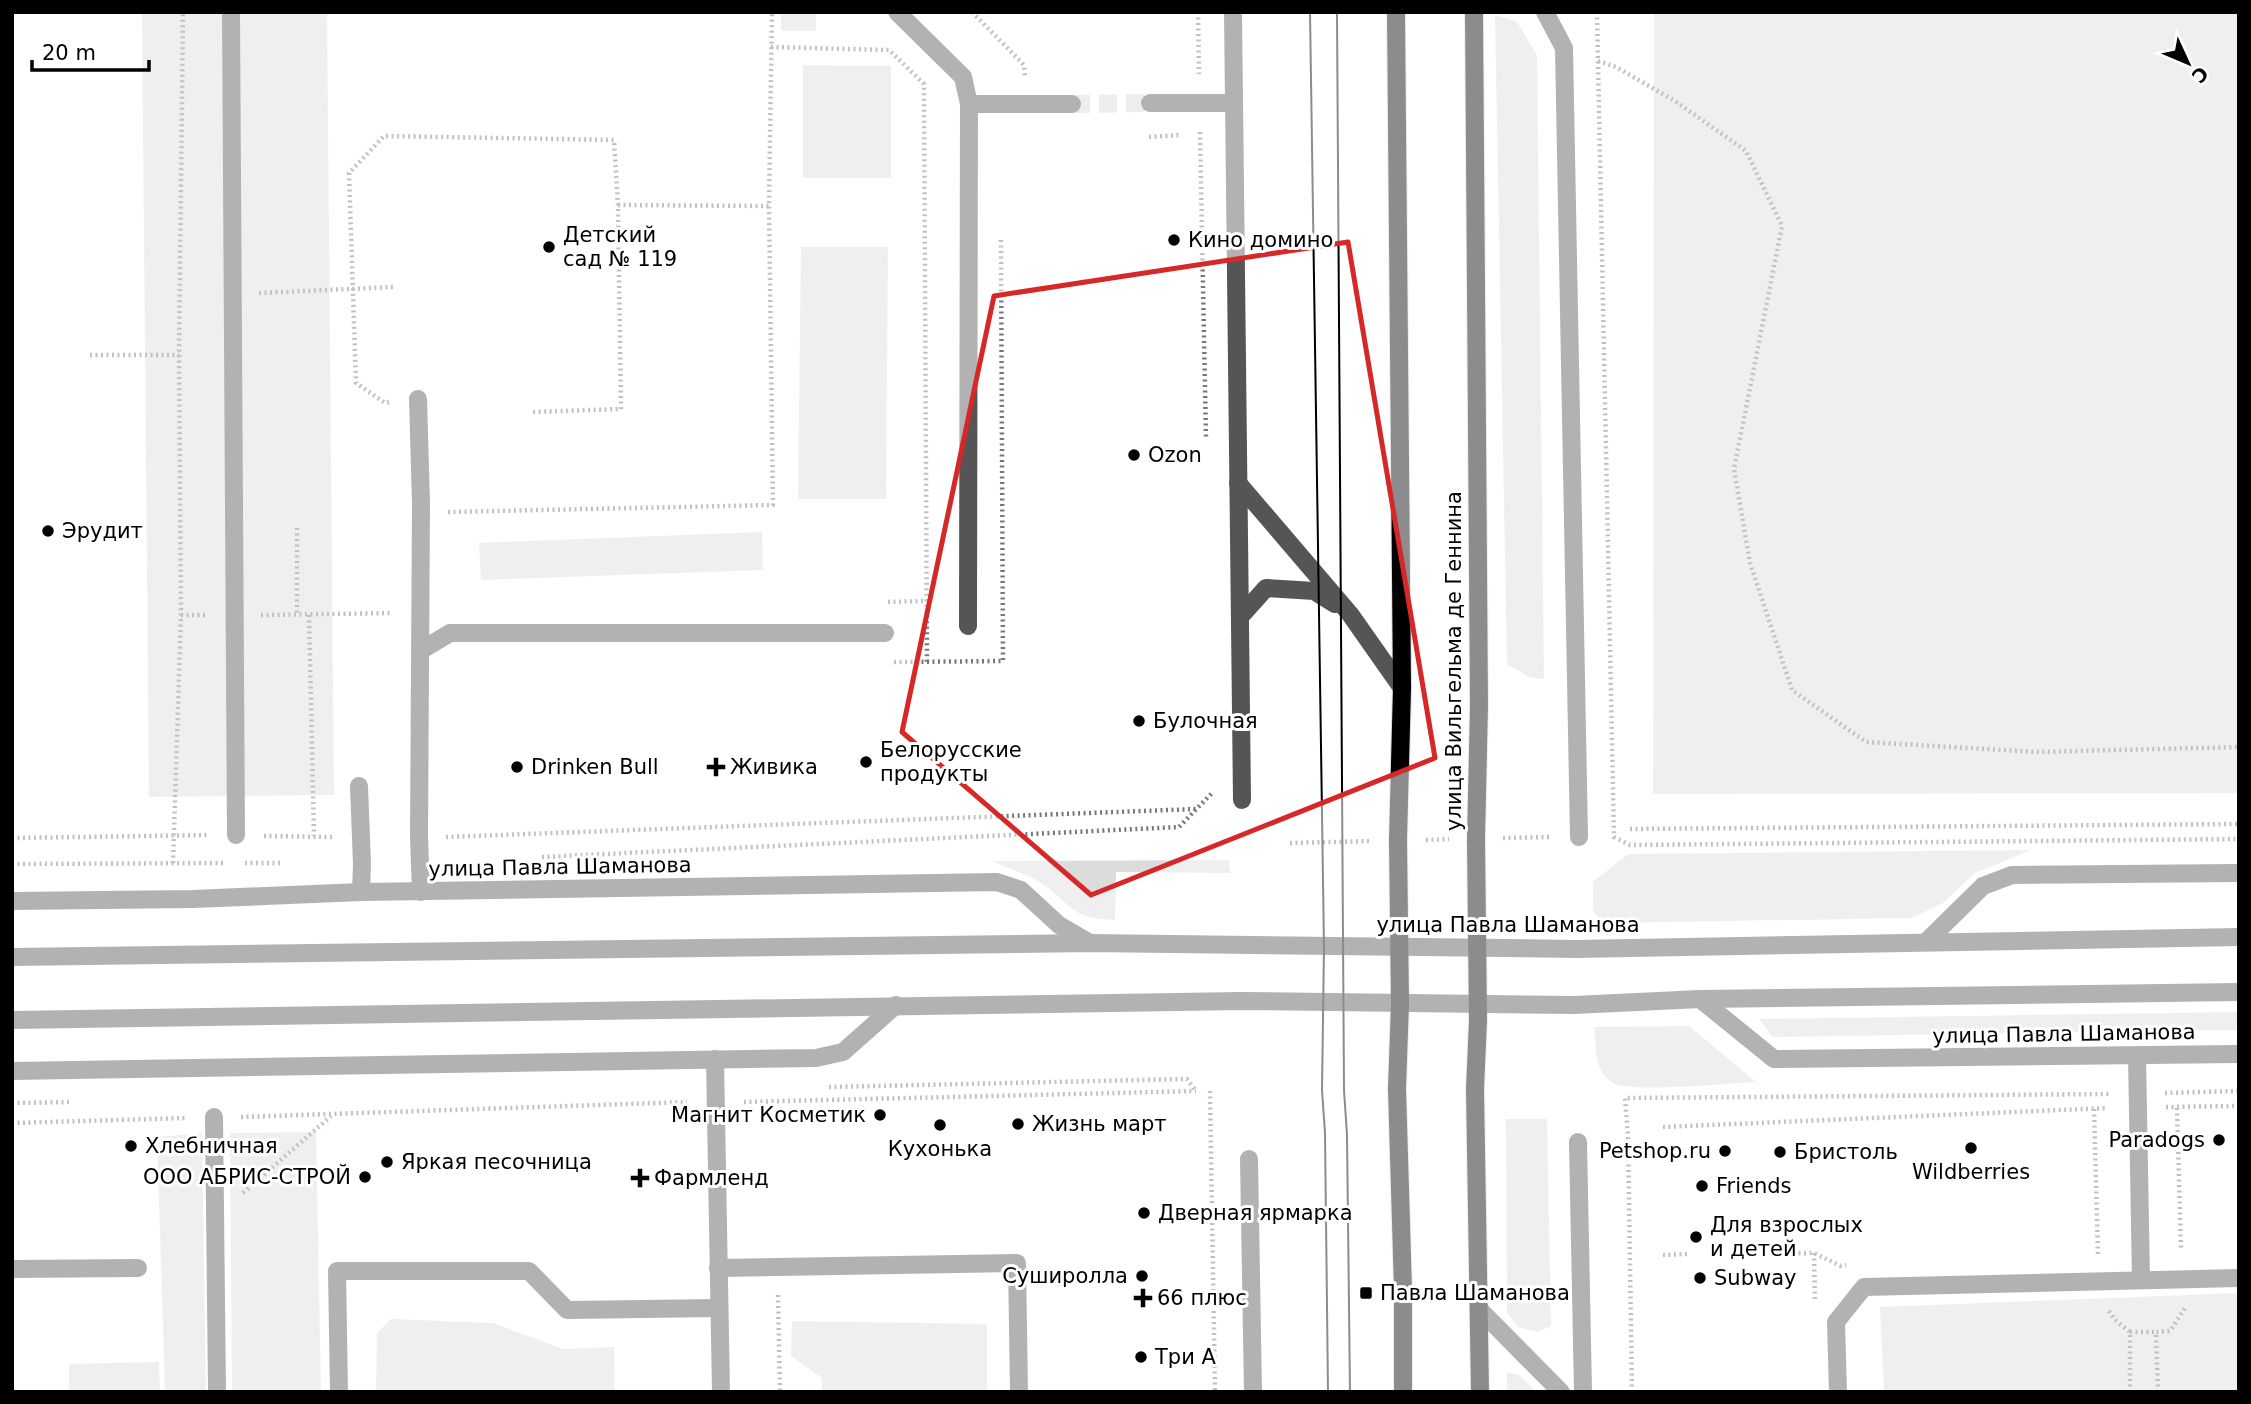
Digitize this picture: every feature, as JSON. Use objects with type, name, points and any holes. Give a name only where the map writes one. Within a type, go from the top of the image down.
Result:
[{"type":"main road","points":[[1396,12],[1402,688],[1398,840],[1398,1089],[1403,1392]]},
{"type":"main road","name":"улица Вильгельма де Геннина","points":[[1474,12],[1479,692],[1476,839],[1478,1004],[1475,1088],[1479,1392]]},
{"type":"street","points":[[231,12],[236,835]]},
{"type":"street","points":[[897,12],[963,77],[969,104],[968,626]]},
{"type":"street","points":[[1233,12],[1242,800]]},
{"type":"street","points":[[1545,12],[1564,48],[1579,837]]},
{"type":"street","points":[[1150,103],[1234,103]]},
{"type":"street","points":[[969,104],[1072,104]]},
{"type":"street","points":[[418,398],[421,504],[421,892]]},
{"type":"street","points":[[1238,483],[1350,614],[1402,688]]},
{"type":"street","points":[[1240,617],[1266,588],[1314,591],[1350,614]]},
{"type":"street","points":[[420,651],[450,633],[886,633]]},
{"type":"street","points":[[359,786],[360,892]]},
{"type":"street","points":[[1926,942],[1983,886],[2012,875],[2239,873]]},
{"type":"street","name":"улица Павла Шаманова","points":[[12,901],[997,881],[1021,890],[1059,925],[1090,943]]},
{"type":"street","name":"улица Павла Шаманова","points":[[12,957],[1090,943],[1577,949],[2239,937]]},
{"type":"street","name":"улица Павла Шаманова","points":[[12,1020],[1241,1001],[1574,1005],[1700,999],[2239,992]]},
{"type":"street","name":"улица Павла Шаманова","points":[[1700,999],[1774,1059],[2239,1054]]},
{"type":"street","points":[[12,1071],[816,1058],[843,1052],[896,1005]]},
{"type":"street","points":[[2137,1056],[2141,1280]]},
{"type":"street","points":[[715,1059],[721,1392]]},
{"type":"street","points":[[214,1117],[217,1392]]},
{"type":"street","points":[[1578,1142],[1583,1392]]},
{"type":"street","points":[[1249,1159],[1253,1392]]},
{"type":"street","points":[[719,1268],[1017,1263],[1019,1392]]},
{"type":"street","points":[[12,1269],[138,1268]]},
{"type":"street","points":[[339,1392],[337,1271],[529,1271],[567,1310],[719,1308]]},
{"type":"street","points":[[1838,1392],[1836,1322],[1864,1287],[2239,1278]]},
{"type":"street","points":[[1479,1310],[1561,1392]]},
{"type":"path","points":[[173,863],[181,615],[179,355],[183,12]]},
{"type":"path","points":[[444,512],[774,505],[769,206],[772,12]]},
{"type":"path","points":[[972,12],[1024,65],[1026,88],[1018,104]]},
{"type":"path","points":[[1198,12],[1206,448]]},
{"type":"path","points":[[1597,12],[1614,837],[1630,845],[2239,839]]},
{"type":"path","points":[[771,47],[889,50],[924,84],[927,662]]},
{"type":"path","points":[[1598,61],[1616,66],[1675,101],[1746,151],[1782,226],[1734,469],[1750,563],[1792,690],[1866,742],[2038,752],[2239,747]]},
{"type":"path","points":[[1149,137],[1185,134]]},
{"type":"path","points":[[418,398],[385,402],[356,383],[349,173],[384,136],[614,140],[618,205],[621,409],[531,412]]},
{"type":"path","points":[[618,205],[769,206]]},
{"type":"path","points":[[1001,232],[1003,661]]},
{"type":"path","points":[[233,295],[394,287]]},
{"type":"path","points":[[90,355],[179,355]]},
{"type":"path","points":[[297,528],[297,615]]},
{"type":"path","points":[[309,615],[314,836]]},
{"type":"path","points":[[530,858],[1179,827],[1213,792]]},
{"type":"path","points":[[419,837],[1197,809]]},
{"type":"path","points":[[1630,829],[2239,824]]},
{"type":"path","points":[[12,838],[173,835],[361,838]]},
{"type":"path","points":[[1290,843],[1579,837]]},
{"type":"path","points":[[12,864],[227,863]]},
{"type":"path","points":[[240,863],[294,863]]},
{"type":"path","points":[[12,1123],[1196,1091]]},
{"type":"path","points":[[1210,1091],[1214,1392]]},
{"type":"path","points":[[1663,1127],[2138,1100],[2239,1091]]},
{"type":"path","points":[[1632,1392],[1628,1135],[1625,1098],[2138,1100],[2239,1106]]},
{"type":"path","points":[[215,1218],[331,1115]]},
{"type":"path","points":[[1663,1255],[1687,1254]]},
{"type":"path","points":[[777,1266],[780,1392]]},
{"type":"path","points":[[2130,1332],[2156,1332]]},
{"type":"highlighted area","points":[[1348,242],[1435,758],[1091,895],[902,732],[994,296]]},
{"type":"shaded area","points":[[142,12],[327,12],[334,795],[149,797]]},
{"type":"shaded area","points":[[781,12],[816,12],[816,31],[781,31]]},
{"type":"shaded area","points":[[1654,12],[2239,12],[2239,793],[1653,794]]},
{"type":"shaded area","points":[[1495,15],[1517,22],[1537,55],[1544,679],[1531,678],[1507,664]]},
{"type":"shaded area","points":[[803,65],[891,66],[891,178],[803,178]]},
{"type":"shaded area","points":[[801,247],[888,247],[886,499],[798,499]]},
{"type":"shaded area","points":[[762,532],[763,570],[481,580],[479,543]]},
{"type":"shaded area","points":[[2031,850],[1975,873],[1943,903],[1912,918],[1601,923],[1593,910],[1593,882],[1628,854]]},
{"type":"shaded area","points":[[1229,860],[1230,873],[1116,872],[1115,920],[1079,913],[1038,881],[992,861]]},
{"type":"shaded area","points":[[2239,1012],[2239,1030],[1772,1037],[1759,1019]]},
{"type":"shaded area","points":[[1689,1026],[1756,1082],[1637,1087],[1611,1082],[1601,1071],[1594,1027]]},
{"type":"shaded area","points":[[1506,1119],[1547,1119],[1551,1326],[1538,1332],[1518,1327],[1507,1313]]},
{"type":"shaded area","points":[[316,1132],[321,1392],[232,1392],[230,1133]]},
{"type":"shaded area","points":[[202,1133],[206,1392],[165,1392],[157,1137]]},
{"type":"shaded area","points":[[2239,1293],[2239,1392],[1884,1392],[1880,1307]]},
{"type":"shaded area","points":[[391,1319],[493,1323],[563,1349],[614,1347],[615,1392],[376,1392],[377,1333]]},
{"type":"shaded area","points":[[792,1321],[987,1324],[987,1392],[822,1392],[822,1378],[791,1356]]},
{"type":"shaded area","points":[[159,1362],[160,1392],[69,1392],[69,1364]]},
{"type":"shaded area","points":[[1507,1372],[1519,1375],[1536,1392],[1507,1392]]},
{"type":"tunnel","points":[[1072,104],[1150,103]]},
{"type":"tram line","points":[[1310,12],[1328,1392]]},
{"type":"tram line","points":[[1337,12],[1344,1090],[1347,1135],[1350,1392]]},
{"type":"place","name":"Кино домино","points":[[1174,240]]},
{"type":"place","name":"Детский сад № 119","points":[[549,247]]},
{"type":"place","name":"Ozon","points":[[1134,455]]},
{"type":"place","name":"Эрудит","points":[[48,531]]},
{"type":"place","name":"Булочная","points":[[1139,721]]},
{"type":"place","name":"Белорусские продукты","points":[[866,762]]},
{"type":"place","name":"Drinken Bull","points":[[517,767]]},
{"type":"place","name":"Живика","points":[[716,767]]},
{"type":"place","name":"Магнит Косметик","points":[[880,1115]]},
{"type":"place","name":"Жизнь март","points":[[1018,1124]]},
{"type":"place","name":"Кухонька","points":[[940,1125]]},
{"type":"place","name":"Paradogs","points":[[2219,1140]]},
{"type":"place","name":"Хлебничная","points":[[131,1146]]},
{"type":"place","name":"Wildberries","points":[[1971,1148]]},
{"type":"place","name":"Petshop.ru","points":[[1725,1151]]},
{"type":"place","name":"Бристоль","points":[[1780,1152]]},
{"type":"place","name":"Яркая песочница","points":[[387,1162]]},
{"type":"place","name":"ООО АБРИС-СТРОЙ","points":[[365,1177]]},
{"type":"place","name":"Фармленд","points":[[640,1178]]},
{"type":"place","name":"Friends","points":[[1702,1186]]},
{"type":"place","name":"Дверная ярмарка","points":[[1144,1213]]},
{"type":"place","name":"Для взрослых и детей","points":[[1696,1237]]},
{"type":"place","name":"Суширолла","points":[[1142,1276]]},
{"type":"place","name":"Subway","points":[[1700,1278]]},
{"type":"place","name":"Павла Шаманова","points":[[1366,1293]]},
{"type":"place","name":"66 плюс","points":[[1143,1298]]},
{"type":"place","name":"Три А","points":[[1141,1357]]}]
